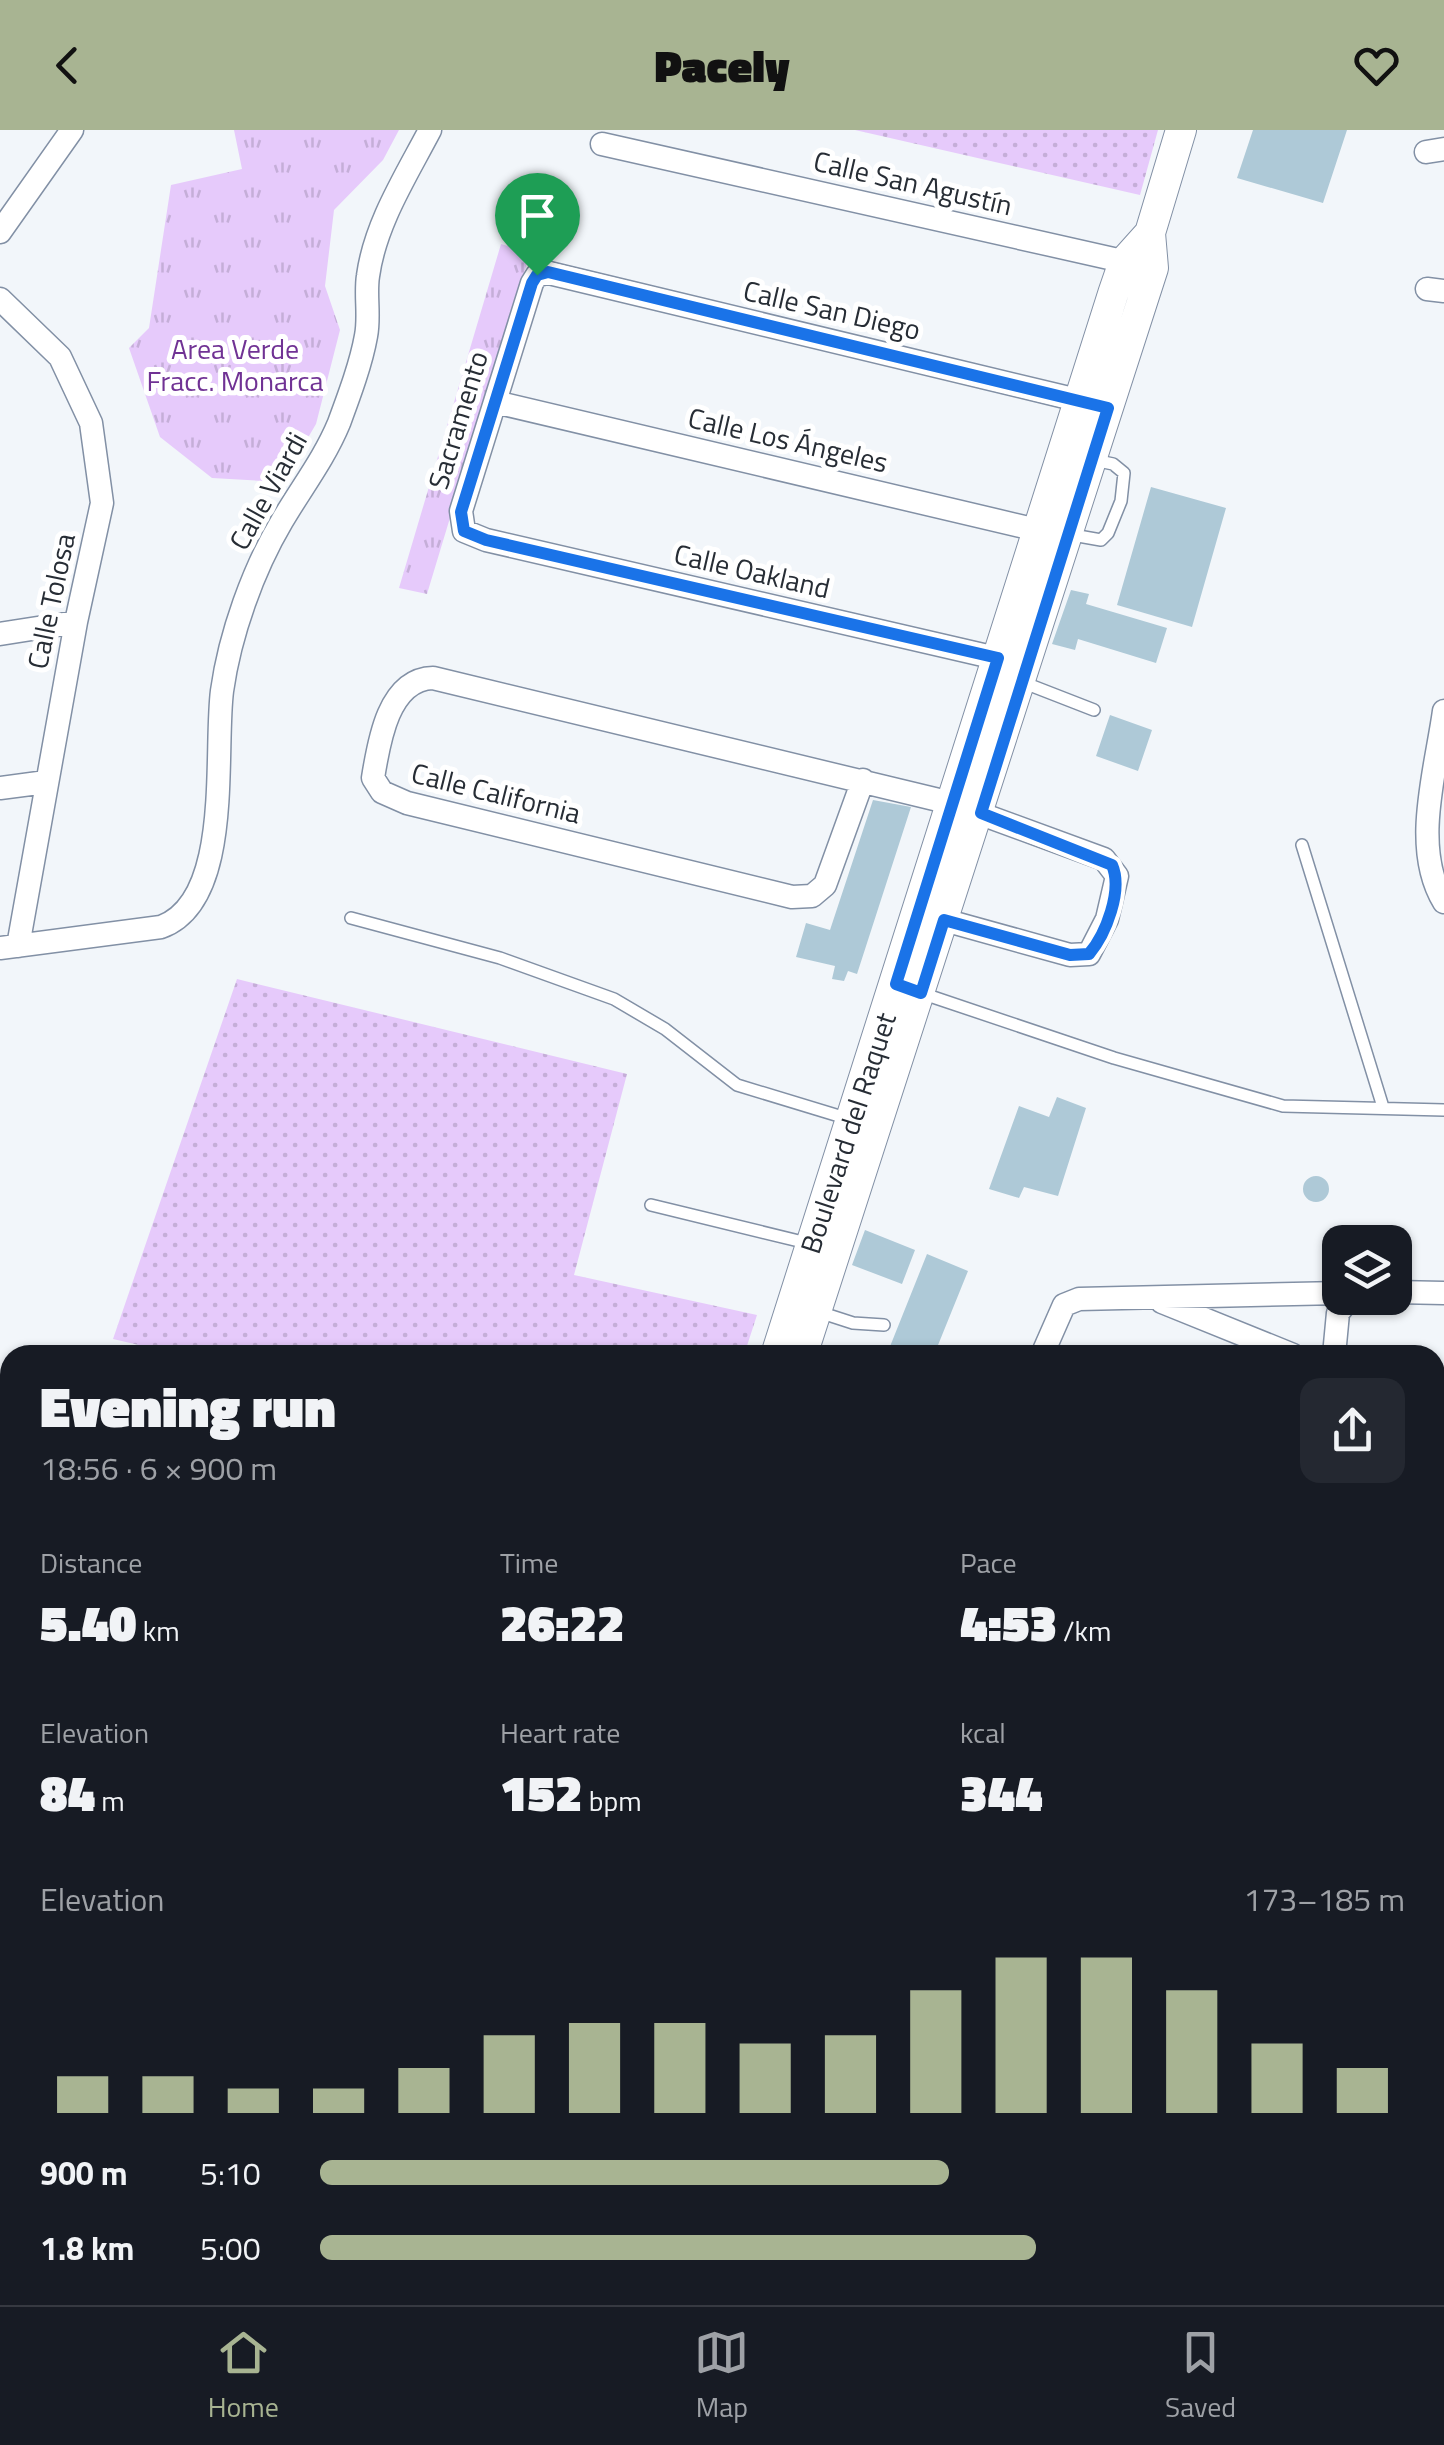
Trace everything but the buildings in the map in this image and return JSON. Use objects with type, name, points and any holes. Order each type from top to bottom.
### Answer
[{"type":"street","points":[[0,232],[72,130]]},
{"type":"street","name":"Calle Viardi","points":[[9,947],[161,927],[186,913],[213,845],[222,690],[254,578],[282,522],[316,472],[340,421],[366,335],[368,274],[385,216],[430,130]]},
{"type":"street","name":"Boulevard del Raquet","points":[[779,1345],[853,1120],[909,988],[944,920],[981,813],[1016,669],[1181,130]]},
{"type":"street","name":"Calle San Agustín","points":[[602,144],[1139,265]]},
{"type":"street","name":"Calle San Diego","points":[[542,272],[1094,404]]},
{"type":"street","name":"Sacramento","points":[[464,531],[461,512],[532,283],[542,272]]},
{"type":"street","name":"Calle Tolosa","points":[[0,299],[60,357],[91,423],[102,503],[92,566],[76,622],[9,947]]},
{"type":"street","name":"Calle Los Ángeles","points":[[496,402],[1057,534]]},
{"type":"street","name":"Boulevard del Raquet","points":[[1057,534],[1091,459],[1094,404]]},
{"type":"street","name":"Calle Oakland","points":[[464,531],[486,540],[1016,669]]},
{"type":"street","points":[[0,634],[76,622]]},
{"type":"street","name":"Boulevard del Raquet","points":[[805,1345],[909,988],[952,803],[1016,669]]},
{"type":"street","name":"Calle California","points":[[863,780],[825,884],[812,896],[792,896],[408,804],[382,792],[373,778],[397,695],[416,678],[433,678],[863,780],[952,803],[1112,865],[1117,876],[1107,919],[1089,954],[1078,956],[944,920]]},
{"type":"street","points":[[1444,711],[1428,840],[1430,867],[1444,902]]},
{"type":"street","points":[[0,788],[46,782]]},
{"type":"street","points":[[1412,1292],[1444,1292]]},
{"type":"street","points":[[1046,1345],[1064,1305],[1107,1296],[1322,1293]]},
{"type":"street","points":[[1151,1297],[1269,1345]]},
{"type":"street","points":[[1335,1345],[1338,1315]]},
{"type":"street","points":[[842,2305],[862,2305]]},
{"type":"lane","points":[[1016,669],[1094,710]]},
{"type":"lane","points":[[1302,845],[1384,1108]]},
{"type":"lane","points":[[350,918],[500,958],[614,999],[665,1030],[737,1085],[853,1120]]},
{"type":"lane","points":[[909,988],[1114,1058],[1271,1103],[1308,1109],[1444,1110]]},
{"type":"lane","points":[[651,1205],[812,1244]]},
{"type":"lane","points":[[815,1311],[853,1323],[884,1325]]},
{"type":"green space","name":"Area Verde Fracc. Monarca","points":[[234,130],[399,130],[383,160],[334,210],[325,286],[340,330],[316,424],[282,482],[212,478],[160,437],[129,348],[149,328],[171,185],[242,169]]},
{"type":"green space","points":[[855,130],[1158,130],[1140,195]]},
{"type":"green space","points":[[501,244],[530,253],[427,594],[399,588]]},
{"type":"green space","points":[[237,979],[627,1074],[574,1275],[757,1315],[747,1345],[139,1345],[113,1339]]},
{"type":"route","points":[[548,272],[1108,408],[981,813],[1112,865],[1117,876],[1115,889],[1097,944],[1089,954],[1070,955],[944,920],[921,993],[896,984],[998,658],[486,540],[464,531],[461,512],[537,275],[548,272]]}]
